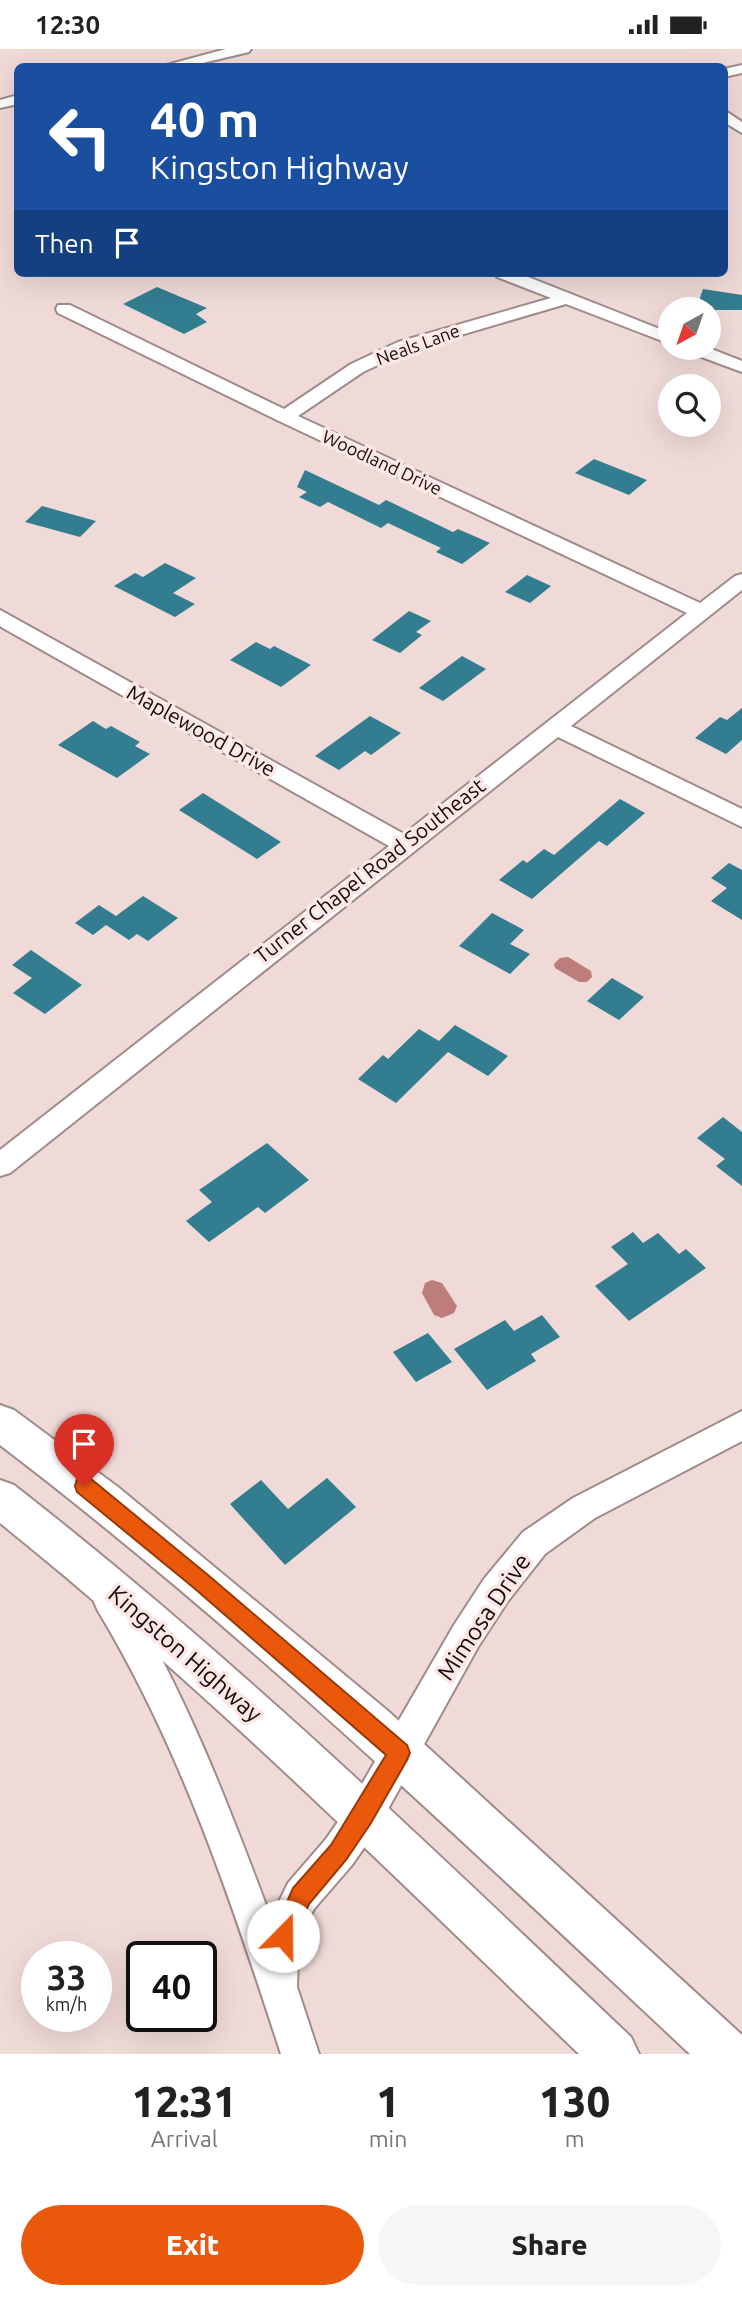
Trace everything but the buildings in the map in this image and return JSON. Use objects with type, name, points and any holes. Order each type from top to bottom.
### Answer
[{"type":"main road","points":[[0,1422],[104,1500],[400,1753],[726,2054]]},
{"type":"main road","name":"Kingston Highway","points":[[0,1498],[180,1646],[364,1816],[614,2054]]},
{"type":"street","points":[[183,63],[243,49]]},
{"type":"street","points":[[728,117],[742,129]]},
{"type":"street","points":[[513,277],[658,334]]},
{"type":"street","name":"Neals Lane","points":[[285,417],[356,368],[404,346],[565,299]]},
{"type":"street","name":"Woodland Drive","points":[[65,309],[285,417],[702,612]]},
{"type":"street","points":[[721,359],[742,367]]},
{"type":"street","name":"Turner Chapel Road Southeast","points":[[0,1165],[742,580]]},
{"type":"street","name":"Maplewood Drive","points":[[0,610],[0,616],[22,631],[404,844]]},
{"type":"street","points":[[554,726],[742,819]]},
{"type":"street","name":"Mimosa Drive","points":[[400,1753],[466,1636],[496,1590],[534,1543],[584,1508],[742,1425]]},
{"type":"street","points":[[89,1570],[136,1644],[181,1733],[278,1987],[300,2054]]},
{"type":"street","points":[[278,1987],[279,1956],[290,1916],[301,1896],[339,1852],[364,1816],[400,1753]]},
{"type":"shaded area","points":[[568,957],[591,971],[592,977],[587,982],[579,982],[555,968],[554,964],[560,958]]},
{"type":"shaded area","points":[[432,1280],[442,1283],[457,1306],[454,1313],[442,1318],[434,1315],[422,1293],[425,1283]]},
{"type":"route","points":[[84,1486],[104,1500],[400,1753],[364,1816],[339,1852],[301,1896],[283,1936]]}]
